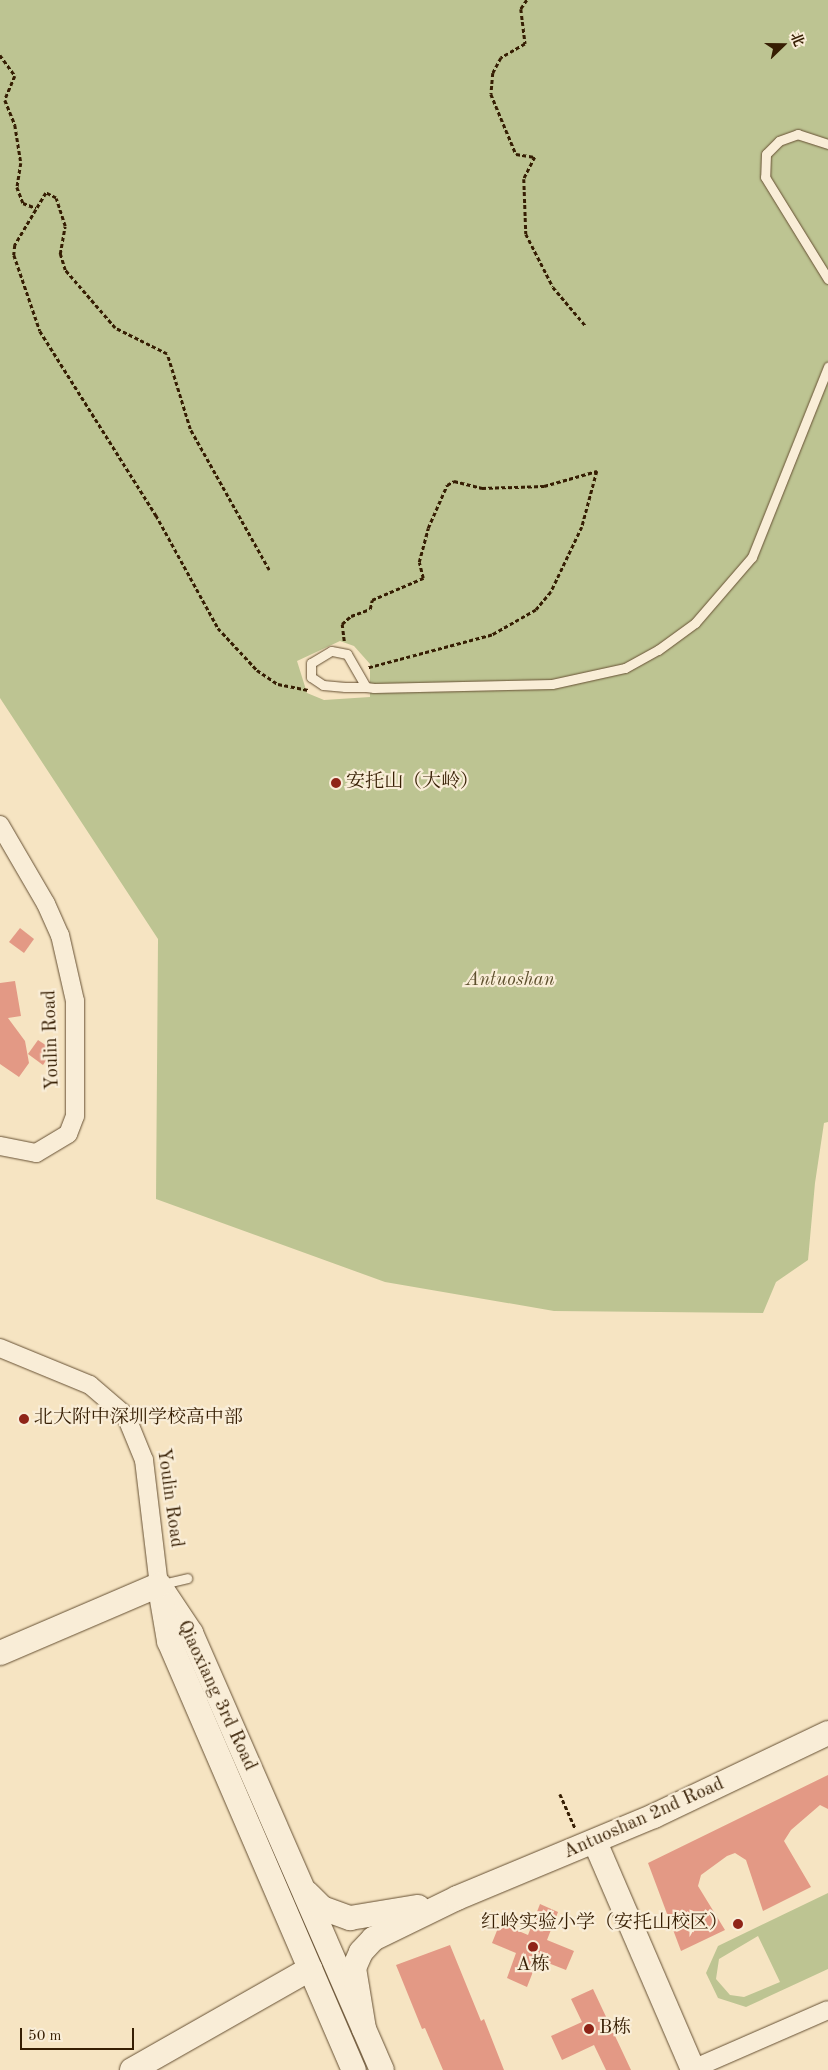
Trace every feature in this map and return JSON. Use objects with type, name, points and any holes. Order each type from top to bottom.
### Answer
[{"type":"street","name":"Youlin Road","points":[[0,826],[46,904],[60,935],[75,1000],[75,1116],[68,1134],[36,1153],[0,1146]]},
{"type":"street","name":"Youlin Road","points":[[0,1348],[90,1385],[126,1416],[144,1460],[159,1585]]},
{"type":"street","points":[[0,1653],[159,1585]]},
{"type":"street","name":"Qiaoxiang 3rd Road","points":[[159,1585],[191,1632],[382,2070]]},
{"type":"street","name":"Qiaoxiang 3rd Road","points":[[159,1585],[169,1642],[354,2070]]},
{"type":"street","name":"Antuoshan 2nd Road","points":[[456,1898],[592,1843],[828,1733]]},
{"type":"street","points":[[592,1843],[693,2070],[828,2010]]},
{"type":"street","points":[[301,1885],[322,1908],[350,1918],[456,1898]]},
{"type":"street","points":[[364,2029],[354,1977],[360,1952],[384,1933],[456,1898]]},
{"type":"street","points":[[132,2070],[310,1969]]},
{"type":"lane","points":[[828,144],[798,134],[779,141],[766,154],[766,177],[828,279]]},
{"type":"lane","points":[[366,687],[360,670],[344,653],[322,654],[311,663],[311,677],[320,684],[366,687],[588,680],[625,668],[658,650],[695,623],[752,557],[828,367]]},
{"type":"lane","points":[[159,1585],[187,1578]]},
{"type":"path","points":[[527,0],[521,9],[525,44],[501,58],[493,73],[491,94],[516,154],[535,157],[524,179],[526,234],[553,287],[585,325]]},
{"type":"path","points":[[0,54],[15,76],[5,100],[21,162],[17,187],[23,203],[36,208]]},
{"type":"path","points":[[269,570],[190,429],[168,354],[115,328],[65,270],[60,254],[65,226],[52,193],[46,193],[15,245],[16,269],[56,362],[151,507],[197,593],[236,651],[278,684],[299,691],[320,684]]},
{"type":"path","points":[[344,653],[342,624],[351,616],[370,609],[372,600],[423,578],[419,562],[428,528],[447,485],[454,481],[482,488],[544,486],[597,471],[582,527],[551,592],[536,610],[492,635],[360,670]]},
{"type":"path","points":[[560,1794],[571,1823],[592,1843]]},
{"type":"green space","name":"Antuoshan","points":[[0,0],[828,0],[828,1122],[824,1123],[815,1183],[808,1260],[776,1282],[763,1313],[554,1311],[385,1282],[156,1199],[158,939],[0,698]],"holes":[[[340,641],[354,646],[370,664],[370,697],[324,700],[307,693],[297,661]]]},
{"type":"green space","points":[[828,1893],[828,1969],[746,2007],[718,1998],[706,1973],[718,1946]],"holes":[[[758,1936],[780,1982],[744,1997],[730,1995],[716,1979],[719,1959]]]},
{"type":"building","points":[[20,928],[34,939],[24,953],[9,942]]},
{"type":"building","points":[[15,981],[21,1016],[8,1018],[25,1041],[29,1063],[19,1077],[0,1064],[0,983]]},
{"type":"building","points":[[38,1040],[53,1050],[43,1065],[28,1054]]},
{"type":"building","points":[[828,1775],[828,1809],[820,1805],[791,1830],[784,1841],[811,1887],[763,1911],[746,1860],[735,1853],[727,1856],[701,1875],[698,1886],[725,1930],[681,1951],[648,1863]]},
{"type":"building","name":"A栋","points":[[540,1904],[558,1912],[547,1940],[574,1951],[566,1970],[538,1959],[527,1987],[507,1978],[516,1953],[492,1943],[500,1923],[528,1935]]},
{"type":"building","points":[[450,1945],[481,2021],[484,2019],[504,2070],[443,2070],[425,2028],[422,2029],[396,1965]]},
{"type":"building","name":"B栋","points":[[593,1989],[631,2070],[606,2070],[594,2045],[562,2060],[551,2036],[582,2022],[571,1999]]},
{"type":"place","name":"安托山（大岭）","points":[[336,783]]},
{"type":"place","name":"北大附中深圳学校高中部","points":[[24,1419]]},
{"type":"place","name":"红岭实验小学（安托山校区）","points":[[738,1924]]},
{"type":"place","name":"A栋","points":[[533,1947]]},
{"type":"place","name":"B栋","points":[[589,2029]]}]
